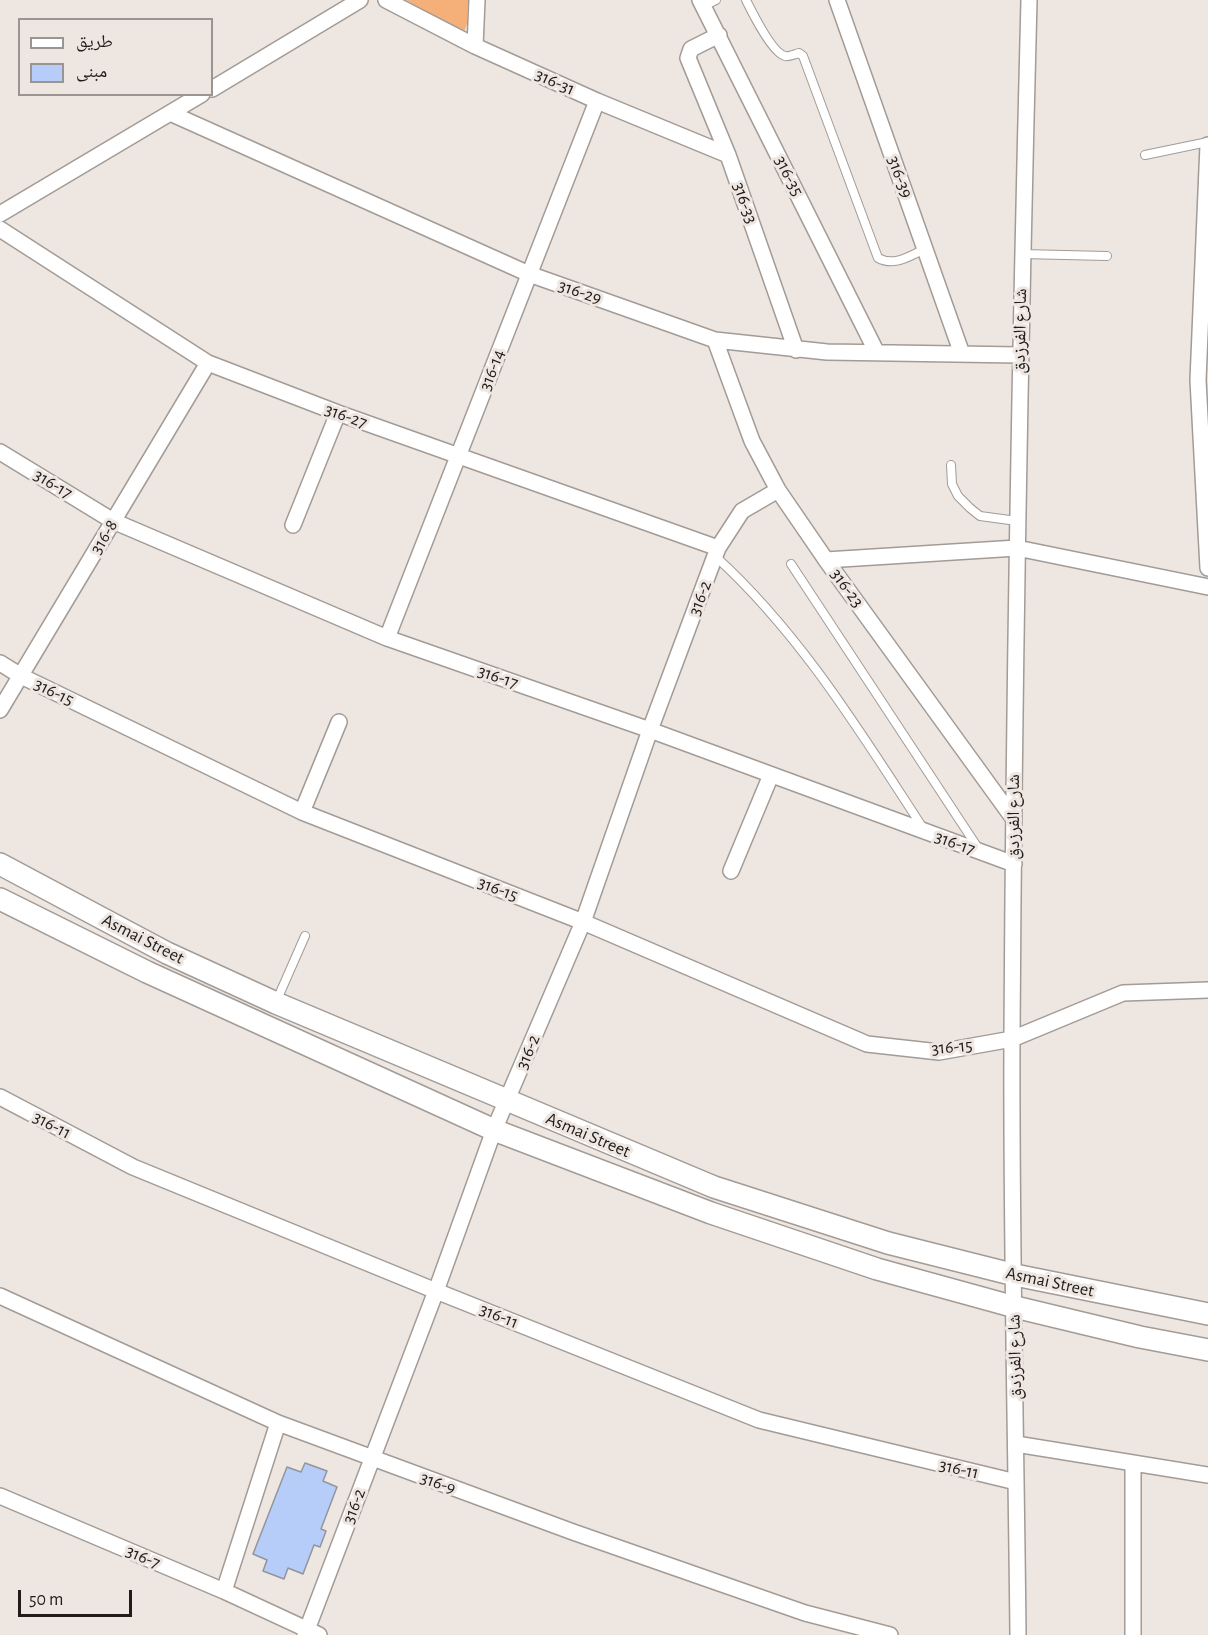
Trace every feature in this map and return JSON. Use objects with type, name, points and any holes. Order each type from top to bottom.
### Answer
[{"type":"street","points":[[213,88],[360,0]]},
{"type":"street","name":"316-31","points":[[386,0],[475,46],[597,101],[728,155]]},
{"type":"street","points":[[475,46],[477,0]]},
{"type":"street","name":"316-39","points":[[837,0],[962,354]]},
{"type":"street","name":"شارع الفرزدق","points":[[1018,1635],[1012,1039],[1013,818],[1019,355],[1029,0]]},
{"type":"street","name":"316-35","points":[[707,2],[719,35],[877,353]]},
{"type":"street","name":"316-33","points":[[719,35],[691,49],[688,58],[728,155],[796,350]]},
{"type":"street","points":[[0,214],[199,96]]},
{"type":"street","name":"316-14","points":[[387,638],[597,101]]},
{"type":"street","name":"316-29","points":[[170,113],[530,274],[715,340],[796,350],[1019,355]]},
{"type":"street","points":[[1208,144],[1198,380],[1208,568]]},
{"type":"street","name":"316-27","points":[[0,229],[208,363],[717,552]]},
{"type":"street","name":"316-23","points":[[715,340],[752,441],[778,490],[1013,818]]},
{"type":"street","name":"316-8","points":[[0,710],[208,363]]},
{"type":"street","points":[[293,525],[338,413]]},
{"type":"street","name":"316-17","points":[[0,452],[114,521],[387,638],[650,730],[1014,864]]},
{"type":"street","name":"316-2","points":[[310,1634],[372,1458],[494,1130],[583,922],[650,730],[717,552],[742,511],[778,490]]},
{"type":"street","points":[[826,560],[1017,548],[1208,587]]},
{"type":"street","name":"316-15","points":[[0,663],[21,676],[302,812],[583,922],[867,1044],[939,1052],[1012,1039],[1123,993],[1208,990]]},
{"type":"street","points":[[302,812],[339,722]]},
{"type":"street","points":[[731,871],[771,775]]},
{"type":"street","name":"Asmai Street","points":[[0,864],[167,953],[276,1003],[714,1187],[888,1243],[1014,1275],[1208,1314]]},
{"type":"street","name":"Asmai Street","points":[[0,898],[147,972],[494,1130],[711,1213],[877,1269],[1015,1307],[1140,1337],[1208,1350]]},
{"type":"street","name":"316-11","points":[[0,1097],[133,1167],[759,1420],[1016,1482]]},
{"type":"street","name":"316-9","points":[[0,1296],[278,1423],[573,1532],[805,1613],[890,1635]]},
{"type":"street","points":[[224,1592],[278,1423]]},
{"type":"street","points":[[1016,1444],[1208,1475]]},
{"type":"street","points":[[1133,1464],[1133,1635]]},
{"type":"street","name":"316-7","points":[[0,1496],[224,1592],[310,1634]]},
{"type":"lane","points":[[746,0],[764,35],[781,55],[799,53],[803,56],[878,258],[894,263],[925,249]]},
{"type":"lane","points":[[1145,155],[1208,144]]},
{"type":"lane","points":[[1022,254],[1107,256]]},
{"type":"lane","points":[[951,465],[952,484],[958,496],[980,516],[1017,521]]},
{"type":"lane","points":[[717,552],[804,653],[852,720],[925,832]]},
{"type":"lane","points":[[791,564],[981,852]]},
{"type":"lane","points":[[276,1003],[305,936]]},
{"type":"shaded area","points":[[406,0],[468,0],[467,24],[464,32]]},
{"type":"building","points":[[305,1463],[327,1471],[323,1481],[337,1487],[321,1529],[326,1531],[320,1547],[314,1545],[303,1574],[288,1568],[284,1579],[263,1571],[267,1560],[253,1554],[287,1467],[301,1472]]}]
